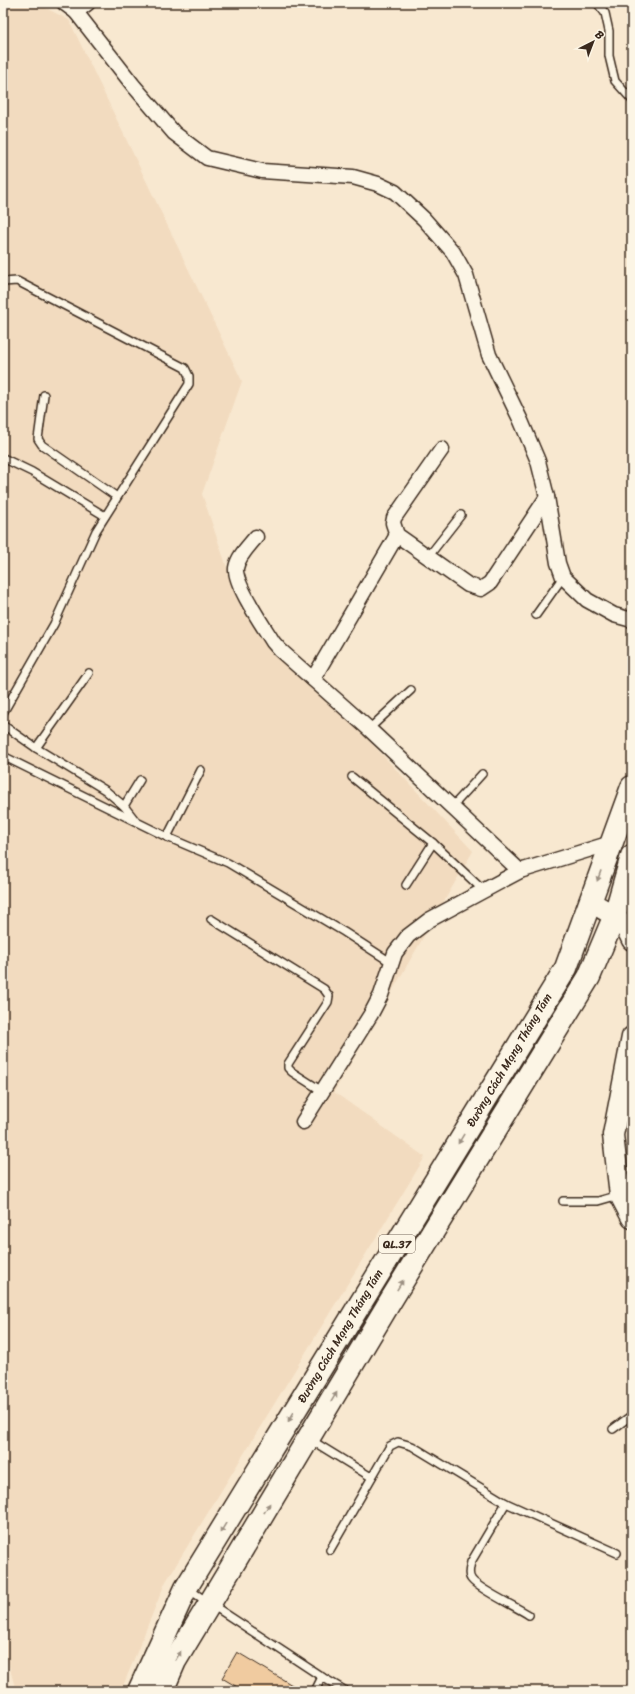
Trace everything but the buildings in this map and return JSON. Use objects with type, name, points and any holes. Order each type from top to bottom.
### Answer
[{"type":"main road","name":"Đường Cách Mạng Tháng Tám","points":[[139,1691],[186,1588],[566,968],[632,787]]},
{"type":"main road","name":"Đường Cách Mạng Tháng Tám","points":[[162,1691],[175,1661],[391,1300],[589,977],[615,915],[632,856]]},
{"type":"main road","points":[[590,902],[615,915],[628,930],[632,940]]},
{"type":"main road","points":[[632,1037],[613,1135],[620,1195],[632,1218]]},
{"type":"street","points":[[64,3],[76,12],[133,86],[174,133],[207,158],[262,171],[353,177],[378,184],[395,192],[424,219],[453,252],[466,275],[490,355],[538,461],[547,497],[558,563],[563,577],[587,600],[614,615],[632,620]]},
{"type":"street","points":[[76,12],[88,3]]},
{"type":"street","points":[[442,449],[394,518],[393,523],[397,535],[468,585],[481,589],[490,583],[547,497]]},
{"type":"street","points":[[313,678],[397,535]]},
{"type":"street","points":[[256,537],[240,557],[236,569],[239,584],[273,642],[280,650],[369,729],[520,871]]},
{"type":"street","points":[[303,1122],[381,995],[395,953],[408,936],[429,920],[520,871],[611,843]]},
{"type":"lane","points":[[597,3],[604,13],[609,31],[609,56],[615,81],[632,100]]},
{"type":"lane","points":[[3,282],[17,281],[185,368],[189,376],[189,384],[136,471],[117,497],[96,531],[54,624],[3,713]]},
{"type":"lane","points":[[44,395],[38,439],[42,445],[117,497]]},
{"type":"lane","points":[[3,458],[32,472],[105,516]]},
{"type":"lane","points":[[428,557],[461,515]]},
{"type":"lane","points":[[536,615],[563,577]]},
{"type":"lane","points":[[36,748],[89,673]]},
{"type":"lane","points":[[369,729],[411,690]]},
{"type":"lane","points":[[3,725],[36,748],[105,790],[124,806],[137,822]]},
{"type":"lane","points":[[3,756],[167,837],[228,863],[344,932],[392,964]]},
{"type":"lane","points":[[167,837],[201,770]]},
{"type":"lane","points":[[452,807],[482,774]]},
{"type":"lane","points":[[352,777],[433,843],[484,891]]},
{"type":"lane","points":[[124,806],[140,780]]},
{"type":"lane","points":[[406,884],[433,843]]},
{"type":"lane","points":[[211,919],[324,989],[329,996],[328,1002],[288,1064],[288,1068],[292,1072],[322,1091]]},
{"type":"lane","points":[[563,1201],[598,1201],[620,1195]]},
{"type":"lane","points":[[613,1429],[632,1415]]},
{"type":"lane","points":[[309,1439],[371,1477]]},
{"type":"lane","points":[[330,1550],[390,1446],[398,1442],[412,1446],[506,1503],[617,1553]]},
{"type":"lane","points":[[506,1503],[471,1562],[469,1572],[471,1580],[480,1587],[529,1614]]},
{"type":"lane","points":[[186,1588],[322,1678],[346,1691]]},
{"type":"lane","points":[[315,1691],[322,1678]]},
{"type":"shaded area","points":[[3,3],[36,3],[69,20],[242,381],[202,494],[239,603],[473,851],[334,1092],[425,1157],[165,1583],[121,1691],[16,1691],[7,1658],[3,1656]]}]
